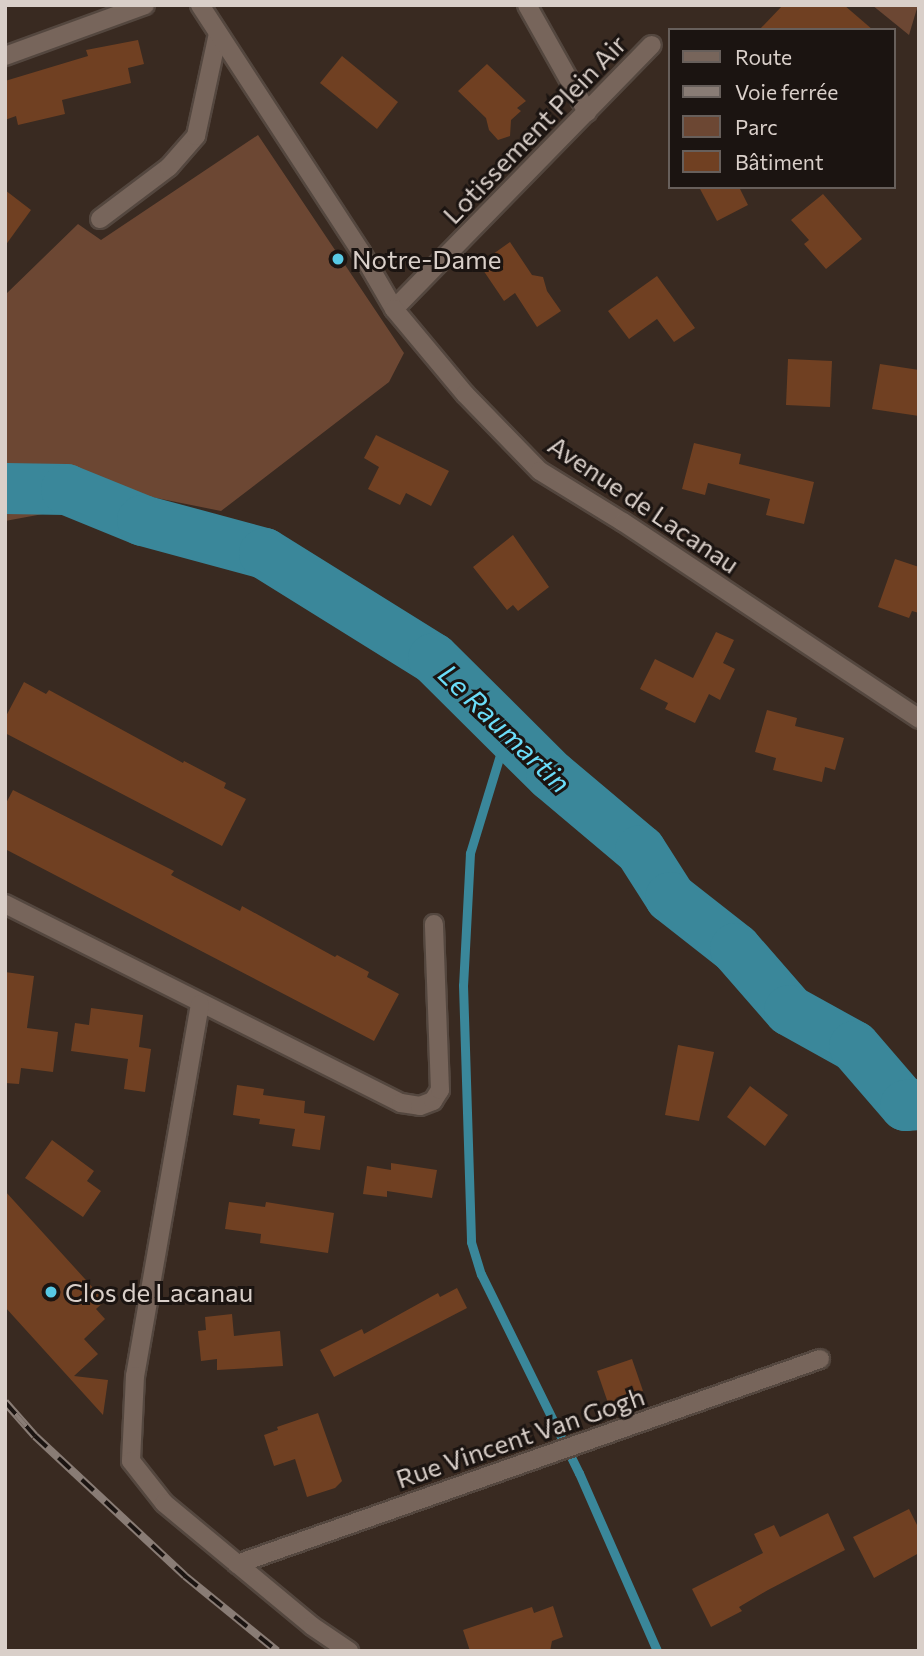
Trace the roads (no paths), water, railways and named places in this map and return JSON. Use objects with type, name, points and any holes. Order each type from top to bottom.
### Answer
[{"type":"street","points":[[5,56],[145,5]]},
{"type":"street","name":"Avenue de Lacanau","points":[[200,5],[394,309],[465,394],[540,471],[623,522],[919,719]]},
{"type":"street","points":[[527,5],[587,112]]},
{"type":"street","points":[[100,219],[169,166],[196,136],[218,33]]},
{"type":"street","name":"Lotissement Plein Air","points":[[394,309],[652,46]]},
{"type":"street","points":[[5,904],[401,1103],[420,1106],[433,1101],[440,1090],[434,925]]},
{"type":"street","points":[[200,1004],[135,1376],[131,1461],[164,1503],[312,1626],[349,1651]]},
{"type":"street","name":"Rue Vincent Van Gogh","points":[[237,1564],[820,1359]]},
{"type":"waterway","name":"Le Raumartin","points":[[5,488],[66,489],[142,520],[264,553],[433,658],[551,775],[640,850],[670,897],[735,948],[789,1010],[854,1046],[905,1105],[919,1104]]},
{"type":"waterway","points":[[507,732],[470,853],[463,985],[471,1242],[481,1274],[579,1473],[657,1651]]},
{"type":"railway","points":[[5,1402],[35,1436],[185,1576],[277,1651]]},
{"type":"place","name":"Notre-Dame","points":[[338,259]]},
{"type":"place","name":"Clos de Lacanau","points":[[51,1292]]}]
